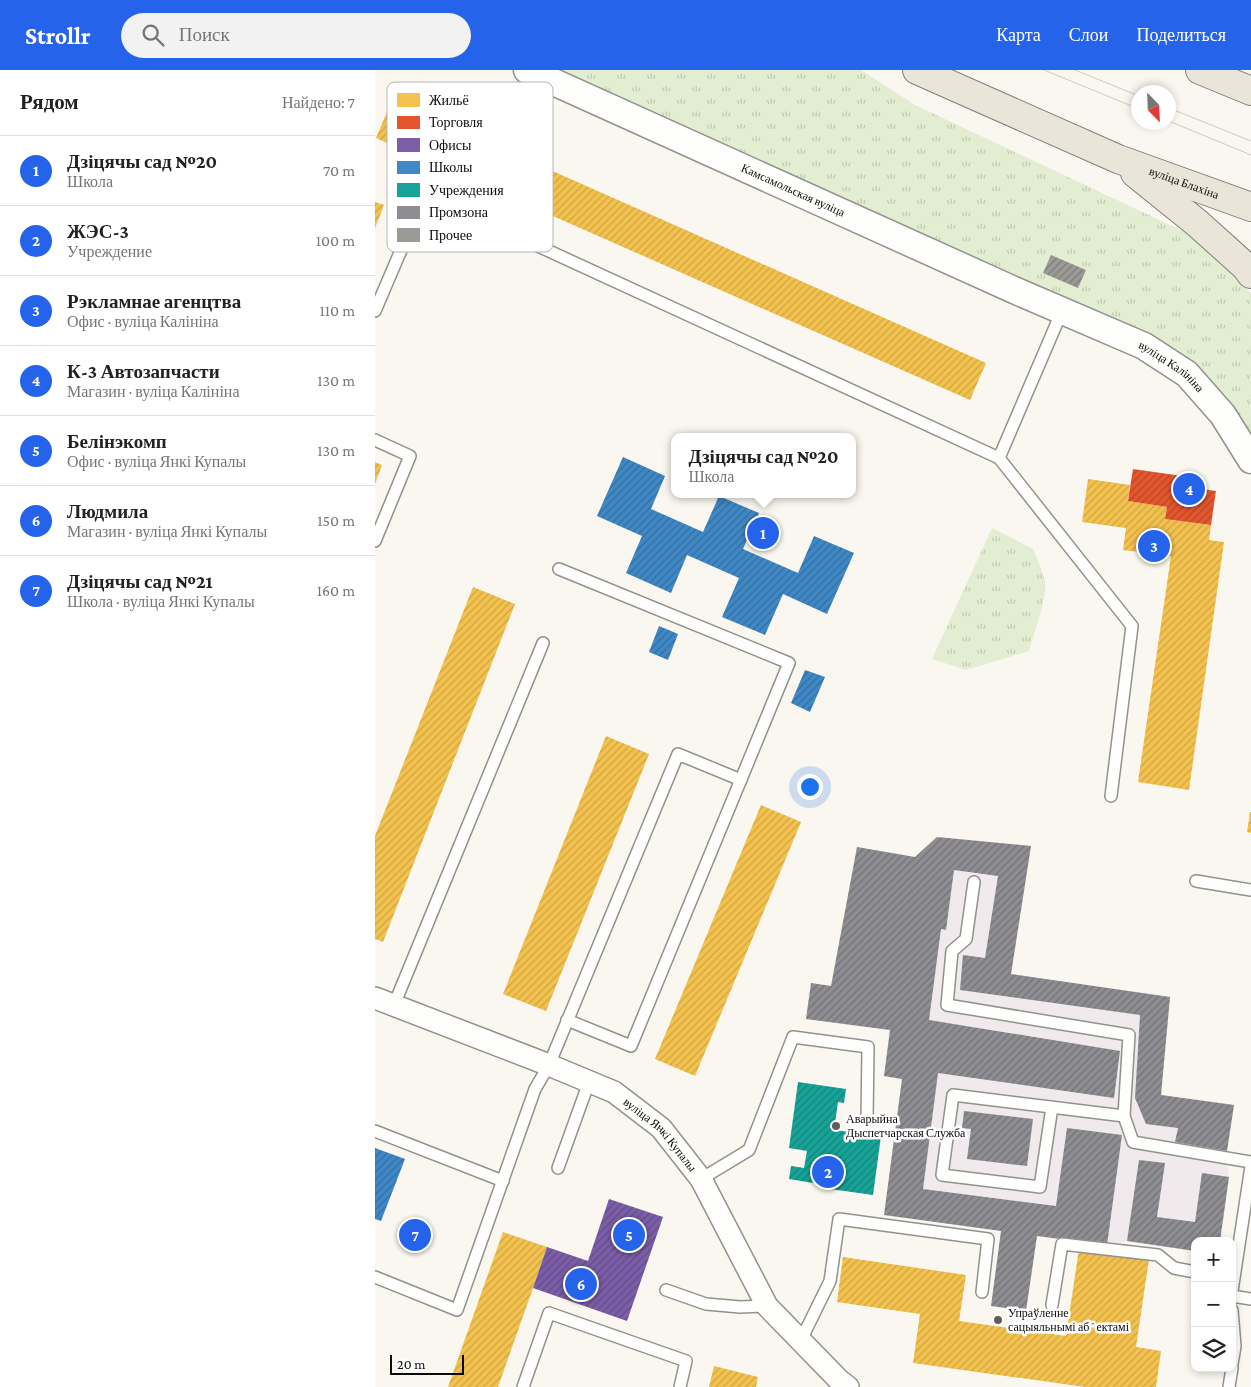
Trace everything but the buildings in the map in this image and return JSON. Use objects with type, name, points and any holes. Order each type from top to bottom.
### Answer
[{"type":"main road","points":[[917,70],[1118,159],[1197,224],[1246,267],[1251,274]]},
{"type":"main road","points":[[1205,72],[1251,76]]},
{"type":"main road","points":[[1205,72],[1251,92]]},
{"type":"main road","name":"вуліца Блахіна","points":[[1118,159],[1251,207]]},
{"type":"street","name":"Камсамольская вуліца","points":[[527,70],[1062,311]]},
{"type":"street","name":"вуліца Калініна","points":[[1062,311],[1144,346],[1187,374],[1223,415],[1251,460]]},
{"type":"street","name":"вуліца Янкі Купалы","points":[[384,1001],[614,1092],[661,1128],[701,1179],[767,1306],[840,1382],[848,1387]]},
{"type":"lane","points":[[375,311],[400,252]]},
{"type":"lane","points":[[551,252],[999,458],[1132,626],[1111,796]]},
{"type":"lane","points":[[999,458],[1062,311]]},
{"type":"lane","points":[[375,440],[410,456],[375,540]]},
{"type":"lane","points":[[559,569],[789,663],[631,1046],[567,1020]]},
{"type":"lane","points":[[384,1001],[543,643]]},
{"type":"lane","points":[[375,1277],[457,1310],[535,1089],[549,1065],[678,754],[741,780]]},
{"type":"lane","points":[[1196,881],[1251,890]]},
{"type":"lane","points":[[974,882],[966,939],[952,951],[947,1005],[1129,1035],[1124,1116],[1133,1142],[1251,1162]]},
{"type":"lane","points":[[701,1179],[749,1150],[793,1037],[868,1047],[867,1120]]},
{"type":"lane","points":[[558,1168],[589,1082]]},
{"type":"lane","points":[[1052,1107],[1040,1187],[942,1175],[953,1095],[1052,1107],[1124,1116]]},
{"type":"lane","points":[[375,1131],[503,1181]]},
{"type":"lane","points":[[1236,1259],[1251,1166]]},
{"type":"lane","points":[[801,1340],[830,1281],[839,1219],[988,1239],[982,1292]]},
{"type":"lane","points":[[1052,1305],[1062,1244],[1158,1255],[1174,1268],[1191,1271]]},
{"type":"lane","points":[[666,1290],[707,1304],[739,1307],[767,1306]]},
{"type":"lane","points":[[1236,1297],[1251,1299]]},
{"type":"lane","points":[[523,1387],[549,1313],[686,1361],[680,1387]]},
{"type":"lane","points":[[1229,1387],[1231,1372]]},
{"type":"shaded area","points":[[937,837],[1031,846],[1011,974],[1170,997],[1161,1095],[1234,1105],[1227,1151],[1229,1177],[1221,1237],[1191,1237],[1191,1250],[1127,1241],[1107,1245],[884,1215],[902,1080],[884,1076],[890,1030],[806,1019],[811,983],[831,986],[894,974],[915,857]]},
{"type":"green space","points":[[556,70],[861,70],[915,105],[1187,233],[1237,274],[1251,294],[1251,438],[1150,335]]},
{"type":"green space","points":[[992,528],[1033,549],[1045,582],[1044,597],[1029,651],[966,670],[932,659]]},
{"type":"tram line","points":[[1044,70],[1131,106]]},
{"type":"tram line","points":[[1075,70],[1131,93]]},
{"type":"tram line","points":[[1176,111],[1251,141]]},
{"type":"tram line","points":[[1176,124],[1251,155]]},
{"type":"place","name":"К-3 Автозапчасти","points":[[1189,489]]},
{"type":"place","name":"Дзіцячы сад №20","points":[[763,533]]},
{"type":"place","name":"Рэкламнае агенцтва","points":[[1154,546]]},
{"type":"place","name":"Аварыйна Дыспетчарская Служба","points":[[836,1126]]},
{"type":"place","name":"ЖЭС-3","points":[[828,1172]]},
{"type":"place","name":"Дзіцячы сад №21","points":[[415,1235]]},
{"type":"place","name":"Белінэкомп","points":[[629,1235]]},
{"type":"place","name":"Людмила","points":[[581,1284]]},
{"type":"place","name":"Упраўленне сацыяльнымі абʼектамі","points":[[998,1320]]}]
